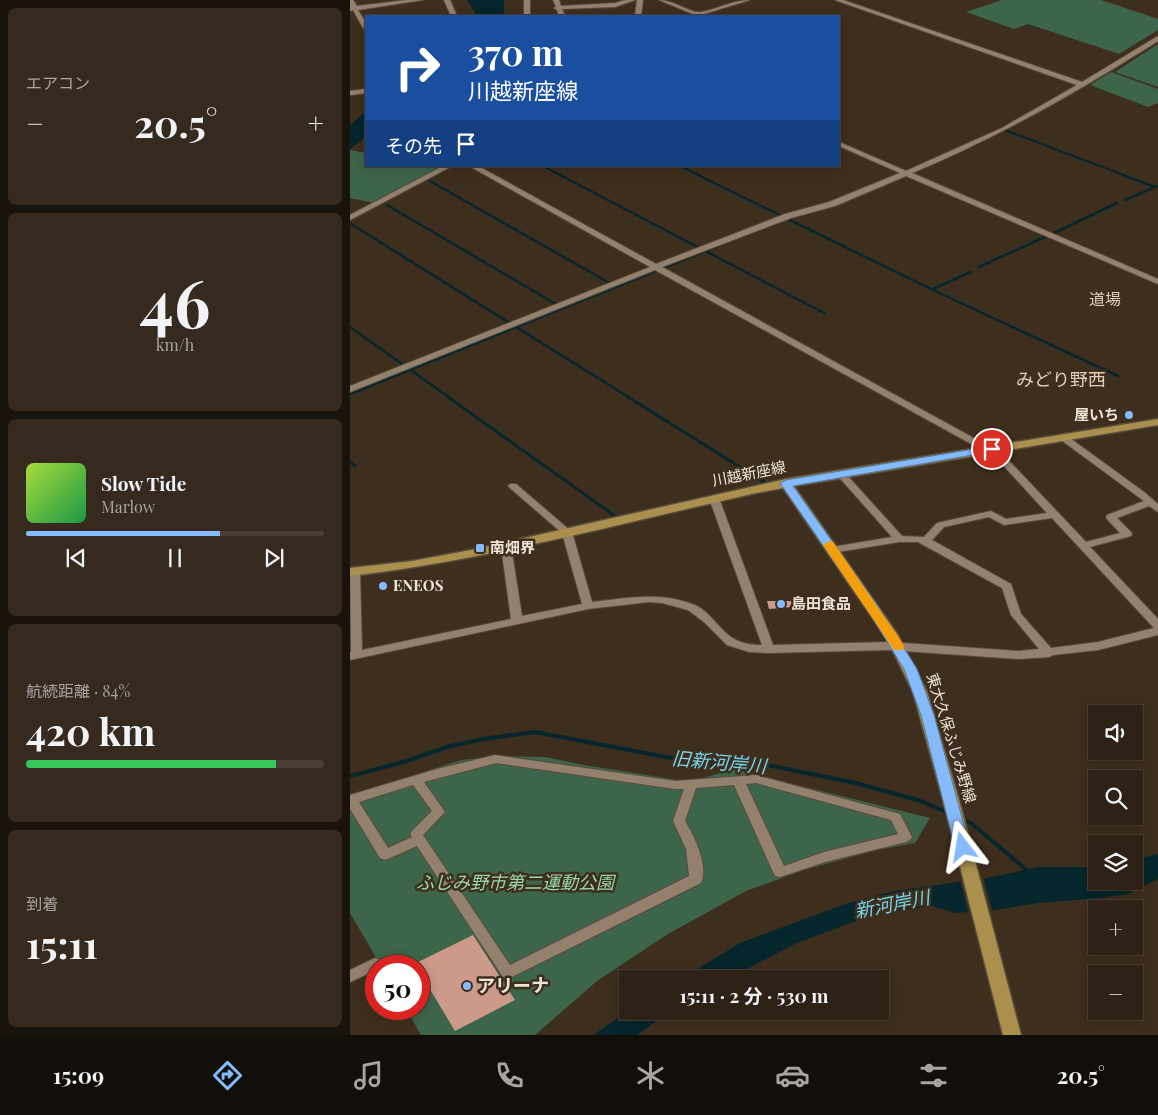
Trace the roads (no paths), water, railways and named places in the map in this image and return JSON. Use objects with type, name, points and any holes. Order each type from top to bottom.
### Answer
[{"type":"main road","name":"川越新座線","points":[[352,572],[422,563],[506,546],[786,483],[1158,422]]},
{"type":"main road","name":"東大久保ふじみ野線","points":[[786,483],[898,646],[920,692],[951,800],[1012,1035]]},
{"type":"street","points":[[350,0],[352,8],[365,27]]},
{"type":"street","points":[[352,8],[420,0]]},
{"type":"street","points":[[447,0],[454,15]]},
{"type":"street","points":[[521,0],[521,15]]},
{"type":"street","points":[[527,0],[527,15]]},
{"type":"street","points":[[556,0],[557,8],[561,15]]},
{"type":"street","points":[[557,8],[615,5],[632,0]]},
{"type":"street","points":[[638,15],[640,0]]},
{"type":"street","points":[[662,0],[695,15],[734,2],[747,0]]},
{"type":"street","points":[[838,0],[1082,85]]},
{"type":"street","points":[[350,389],[656,267],[788,216],[832,204],[906,173],[1004,129],[1082,85],[1158,38]]},
{"type":"street","points":[[350,93],[365,91]]},
{"type":"street","points":[[840,144],[1158,282]]},
{"type":"street","points":[[350,218],[447,167]]},
{"type":"street","points":[[474,167],[991,449],[1158,626]]},
{"type":"street","points":[[1064,438],[1155,505]]},
{"type":"street","points":[[841,474],[899,538]]},
{"type":"street","points":[[513,486],[567,532],[588,606]]},
{"type":"street","points":[[714,498],[769,649]]},
{"type":"street","points":[[1083,546],[1127,534],[1110,517],[1155,505]]},
{"type":"street","points":[[926,541],[941,525],[991,514],[1004,522],[1054,515]]},
{"type":"street","points":[[832,550],[899,538],[926,541],[1007,586],[1016,615],[1049,653]]},
{"type":"street","points":[[506,546],[517,620]]},
{"type":"street","points":[[352,572],[353,655],[588,606],[649,599],[692,608],[731,642],[749,648],[898,646],[1019,654],[1049,653],[1098,646],[1158,631]]},
{"type":"street","points":[[420,839],[385,855],[350,800],[495,759],[675,785],[756,779],[896,817],[906,837],[824,857],[780,872],[738,781]]},
{"type":"street","points":[[416,780],[438,812],[416,834],[508,973],[696,879],[697,865],[691,845],[679,821],[691,785]]},
{"type":"street","points":[[350,976],[365,969]]},
{"type":"water","points":[[467,0],[504,0],[504,15],[476,15]]},
{"type":"water","points":[[365,112],[365,138],[350,149],[350,125]]},
{"type":"water","points":[[1158,854],[1158,879],[1143,886],[1143,858]]},
{"type":"water","name":"新河岸川","points":[[1039,867],[1088,867],[1088,890],[1136,890],[1128,894],[1100,898],[1038,903],[995,910],[954,913],[933,906],[872,915],[797,943],[744,970],[696,970],[740,943],[848,903],[894,891],[987,878]]},
{"type":"water","points":[[619,1017],[619,1020],[658,1020],[637,1035],[593,1035]]},
{"type":"waterway","points":[[1065,97],[1096,79]]},
{"type":"waterway","points":[[1017,123],[1033,115]]},
{"type":"waterway","points":[[973,146],[1007,128]]},
{"type":"waterway","points":[[1005,130],[1126,176]]},
{"type":"waterway","points":[[545,167],[562,176]]},
{"type":"waterway","points":[[682,167],[701,176]]},
{"type":"waterway","points":[[560,175],[705,251]]},
{"type":"waterway","points":[[698,175],[933,290],[1118,376]]},
{"type":"waterway","points":[[1123,175],[1155,187]]},
{"type":"waterway","points":[[430,181],[613,285]]},
{"type":"waterway","points":[[1125,200],[1158,186]]},
{"type":"waterway","points":[[1054,233],[1117,203]]},
{"type":"waterway","points":[[387,205],[559,306]]},
{"type":"waterway","points":[[351,224],[516,327]]},
{"type":"waterway","points":[[979,267],[1047,236]]},
{"type":"waterway","points":[[705,251],[723,244]]},
{"type":"waterway","points":[[516,327],[705,251]]},
{"type":"waterway","points":[[705,251],[824,313]]},
{"type":"waterway","points":[[933,289],[971,272]]},
{"type":"waterway","points":[[350,327],[410,370]]},
{"type":"waterway","points":[[410,370],[516,327]]},
{"type":"waterway","points":[[516,327],[630,398]]},
{"type":"waterway","points":[[350,394],[410,370]]},
{"type":"waterway","points":[[410,370],[450,398]]},
{"type":"waterway","points":[[448,397],[615,516]]},
{"type":"waterway","points":[[628,397],[764,482]]},
{"type":"waterway","points":[[350,462],[355,466]]},
{"type":"waterway","name":"旧新河岸川","points":[[350,776],[407,761],[447,747],[483,739],[535,732],[702,764],[767,765],[856,783],[921,801],[949,813]]},
{"type":"waterway","name":"旧新河岸川","points":[[961,819],[971,823],[1029,872]]},
{"type":"place","name":"屋いち","points":[[1129,415]]},
{"type":"place","name":"南畑界","points":[[480,548]]},
{"type":"place","name":"ENEOS","points":[[383,586]]},
{"type":"place","name":"島田食品","points":[[781,604]]},
{"type":"place","name":"アリーナ","points":[[467,986]]},
{"type":"district","name":"道場","points":[[1105,299]]},
{"type":"district","name":"みどり野西","points":[[1061,380]]},
{"type":"park label","name":"ふじみ野市第二運動公園","points":[[515,883]]}]
